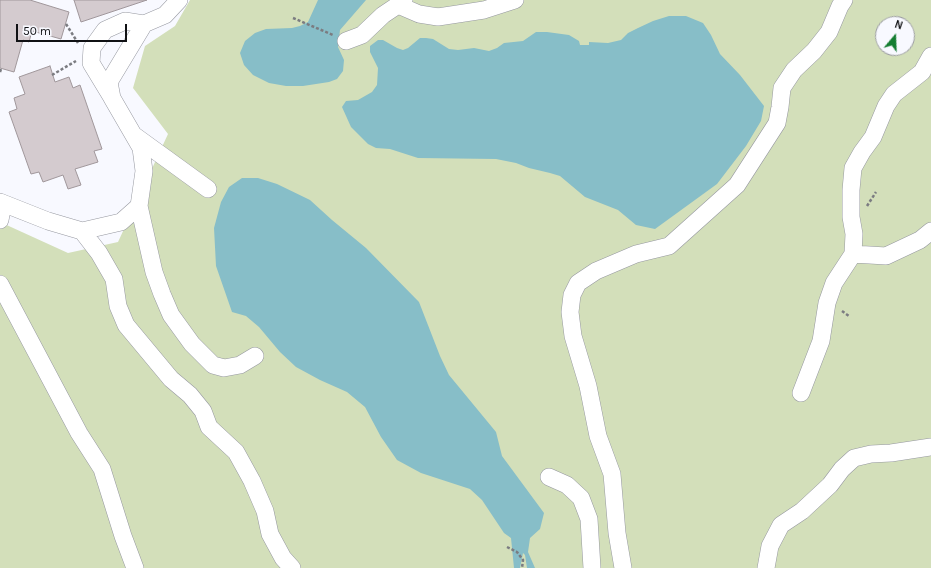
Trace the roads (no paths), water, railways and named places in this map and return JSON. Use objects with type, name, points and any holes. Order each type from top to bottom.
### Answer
[{"type":"lane","points":[[112,98],[109,82],[144,24],[164,14],[179,0]]},
{"type":"lane","points":[[346,41],[362,35],[383,15],[401,2],[420,14],[438,17],[484,10],[515,0]]},
{"type":"lane","points":[[623,568],[617,533],[612,474],[598,436],[588,386],[573,336],[570,312],[572,295],[578,283],[596,271],[636,254],[669,246],[737,185],[777,123],[782,88],[794,70],[814,51],[829,32],[844,0]]},
{"type":"lane","points":[[144,24],[125,21],[105,30],[92,48],[91,63],[141,148],[144,171],[139,206],[154,272],[171,315],[192,344],[213,365],[224,368],[240,365],[255,356]]},
{"type":"lane","points":[[801,393],[821,341],[827,303],[834,283],[853,254],[854,234],[850,217],[853,168],[873,137],[886,106],[894,94],[922,72],[931,56]]},
{"type":"lane","points":[[133,134],[208,189]]},
{"type":"lane","points":[[0,220],[2,203],[48,222],[82,231],[122,222],[139,206]]},
{"type":"lane","points":[[82,231],[99,253],[114,279],[118,306],[126,325],[171,379],[190,395],[204,411],[209,427],[236,452],[252,481],[265,511],[270,534],[283,558],[292,568]]},
{"type":"lane","points":[[853,254],[886,256],[920,240],[931,231]]},
{"type":"lane","points":[[0,284],[79,433],[102,469],[123,536],[135,568]]},
{"type":"lane","points":[[766,568],[770,546],[781,525],[802,511],[830,485],[842,469],[854,458],[871,454],[891,453],[931,447]]},
{"type":"lane","points":[[549,477],[567,485],[581,498],[589,519],[592,568]]},
{"type":"water","points":[[318,0],[366,0],[340,30],[338,47],[344,60],[343,71],[337,79],[329,82],[303,86],[286,86],[269,83],[253,75],[244,65],[240,53],[245,41],[255,33],[266,29],[292,28],[308,22]]},
{"type":"water","points":[[669,16],[686,16],[703,23],[711,35],[720,54],[740,75],[764,106],[761,121],[746,146],[717,184],[655,229],[636,225],[618,210],[585,197],[560,176],[516,163],[496,159],[418,158],[390,149],[376,148],[368,144],[351,127],[342,107],[346,101],[358,100],[372,92],[377,85],[378,68],[370,52],[370,46],[378,40],[383,40],[403,50],[408,48],[420,38],[426,38],[433,39],[449,49],[458,50],[474,48],[489,51],[504,43],[523,41],[536,32],[547,32],[569,35],[579,41],[580,45],[589,45],[589,42],[608,43],[621,40],[628,33],[638,28]]},
{"type":"water","points":[[242,178],[258,178],[277,184],[310,200],[366,248],[419,302],[449,375],[496,432],[502,456],[544,513],[540,529],[530,538],[528,552],[535,568],[527,568],[525,555],[523,553],[520,568],[514,568],[511,538],[504,533],[482,500],[470,489],[421,473],[397,460],[381,437],[365,407],[347,392],[296,367],[280,352],[259,327],[246,316],[232,312],[216,266],[214,228],[221,202],[229,187]]}]
